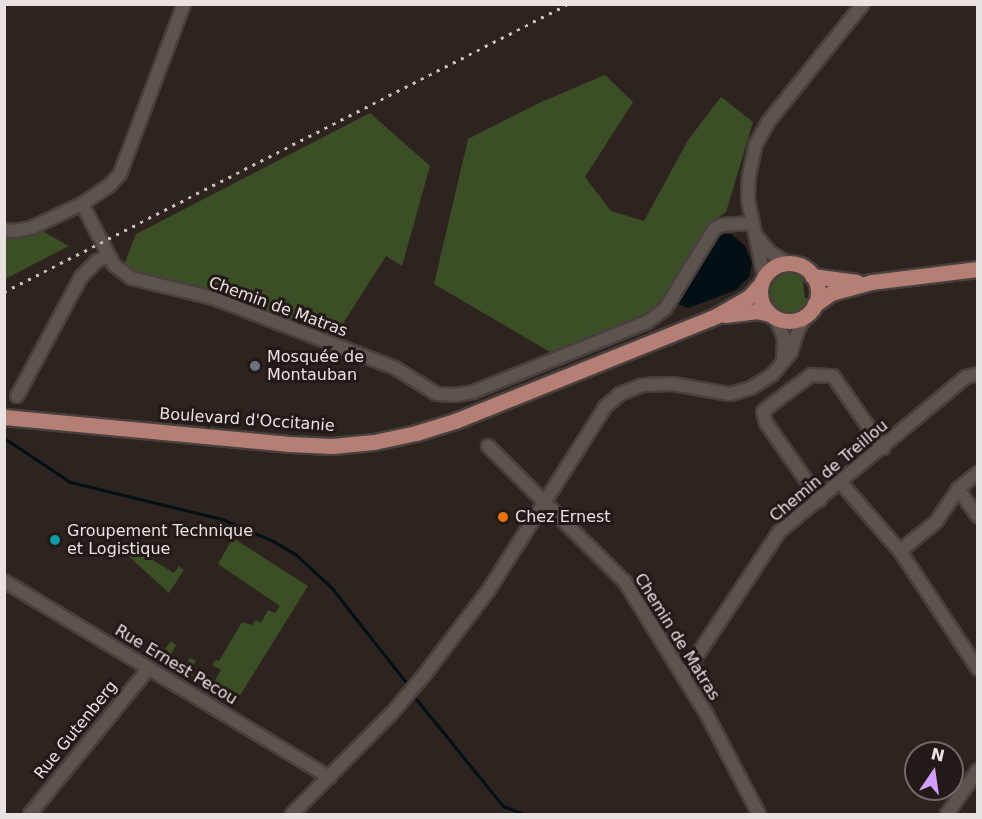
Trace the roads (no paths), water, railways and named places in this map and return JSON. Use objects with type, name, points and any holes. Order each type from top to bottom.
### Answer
[{"type":"main road","points":[[872,282],[830,280],[813,276],[801,266],[787,263],[774,267],[762,280],[760,298],[773,316],[792,321],[831,293],[872,282],[978,269]]},
{"type":"main road","points":[[811,309],[818,293],[813,276]]},
{"type":"main road","name":"Boulevard d'Occitanie","points":[[4,417],[290,444],[332,446],[374,442],[416,434],[455,421],[716,316],[750,296],[762,280]]},
{"type":"main road","name":"Boulevard d'Occitanie","points":[[716,316],[756,311],[773,316]]},
{"type":"street","points":[[4,230],[15,231],[31,228],[82,204],[110,185],[127,161],[184,4]]},
{"type":"street","points":[[762,280],[748,200],[749,176],[761,133],[812,65],[863,4]]},
{"type":"street","name":"Chemin de Matras","points":[[82,204],[108,256],[114,265],[131,278],[213,298],[395,368],[437,394],[455,395],[473,392],[647,322],[665,309],[714,229],[722,225],[752,226]]},
{"type":"street","points":[[752,226],[765,248],[787,263]]},
{"type":"street","points":[[17,396],[81,278],[97,261],[108,256]]},
{"type":"street","points":[[292,814],[392,713],[425,674],[488,591],[605,407],[620,394],[642,386],[673,384],[710,393],[741,392],[762,382],[791,351],[799,327],[811,309]]},
{"type":"street","points":[[773,316],[784,338],[783,359]]},
{"type":"street","name":"Chemin de Treillou","points":[[682,674],[690,666],[779,532],[841,483],[966,377],[978,374]]},
{"type":"street","points":[[820,500],[766,423],[763,412],[772,404],[811,375],[833,376],[883,448]]},
{"type":"street","name":"Chemin de Matras","points":[[488,446],[625,582],[682,674],[759,814]]},
{"type":"street","points":[[900,551],[936,522],[958,489],[978,473]]},
{"type":"street","points":[[841,483],[900,551],[978,669]]},
{"type":"street","points":[[958,489],[978,518]]},
{"type":"street","name":"Rue Ernest Pecou","points":[[4,581],[329,777]]},
{"type":"street","name":"Rue Gutenberg","points":[[30,814],[149,668]]},
{"type":"street","points":[[947,814],[978,770]]},
{"type":"waterway","points":[[4,438],[70,482],[222,519],[273,541],[295,554],[331,587],[405,681]]},
{"type":"waterway","points":[[416,699],[503,806],[524,814]]},
{"type":"railway","points":[[4,292],[568,4]]},
{"type":"place","name":"Mosquée de Montauban","points":[[255,366]]},
{"type":"place","name":"Chez Ernest","points":[[503,517]]},
{"type":"place","name":"Groupement Technique et Logistique","points":[[55,540]]}]
